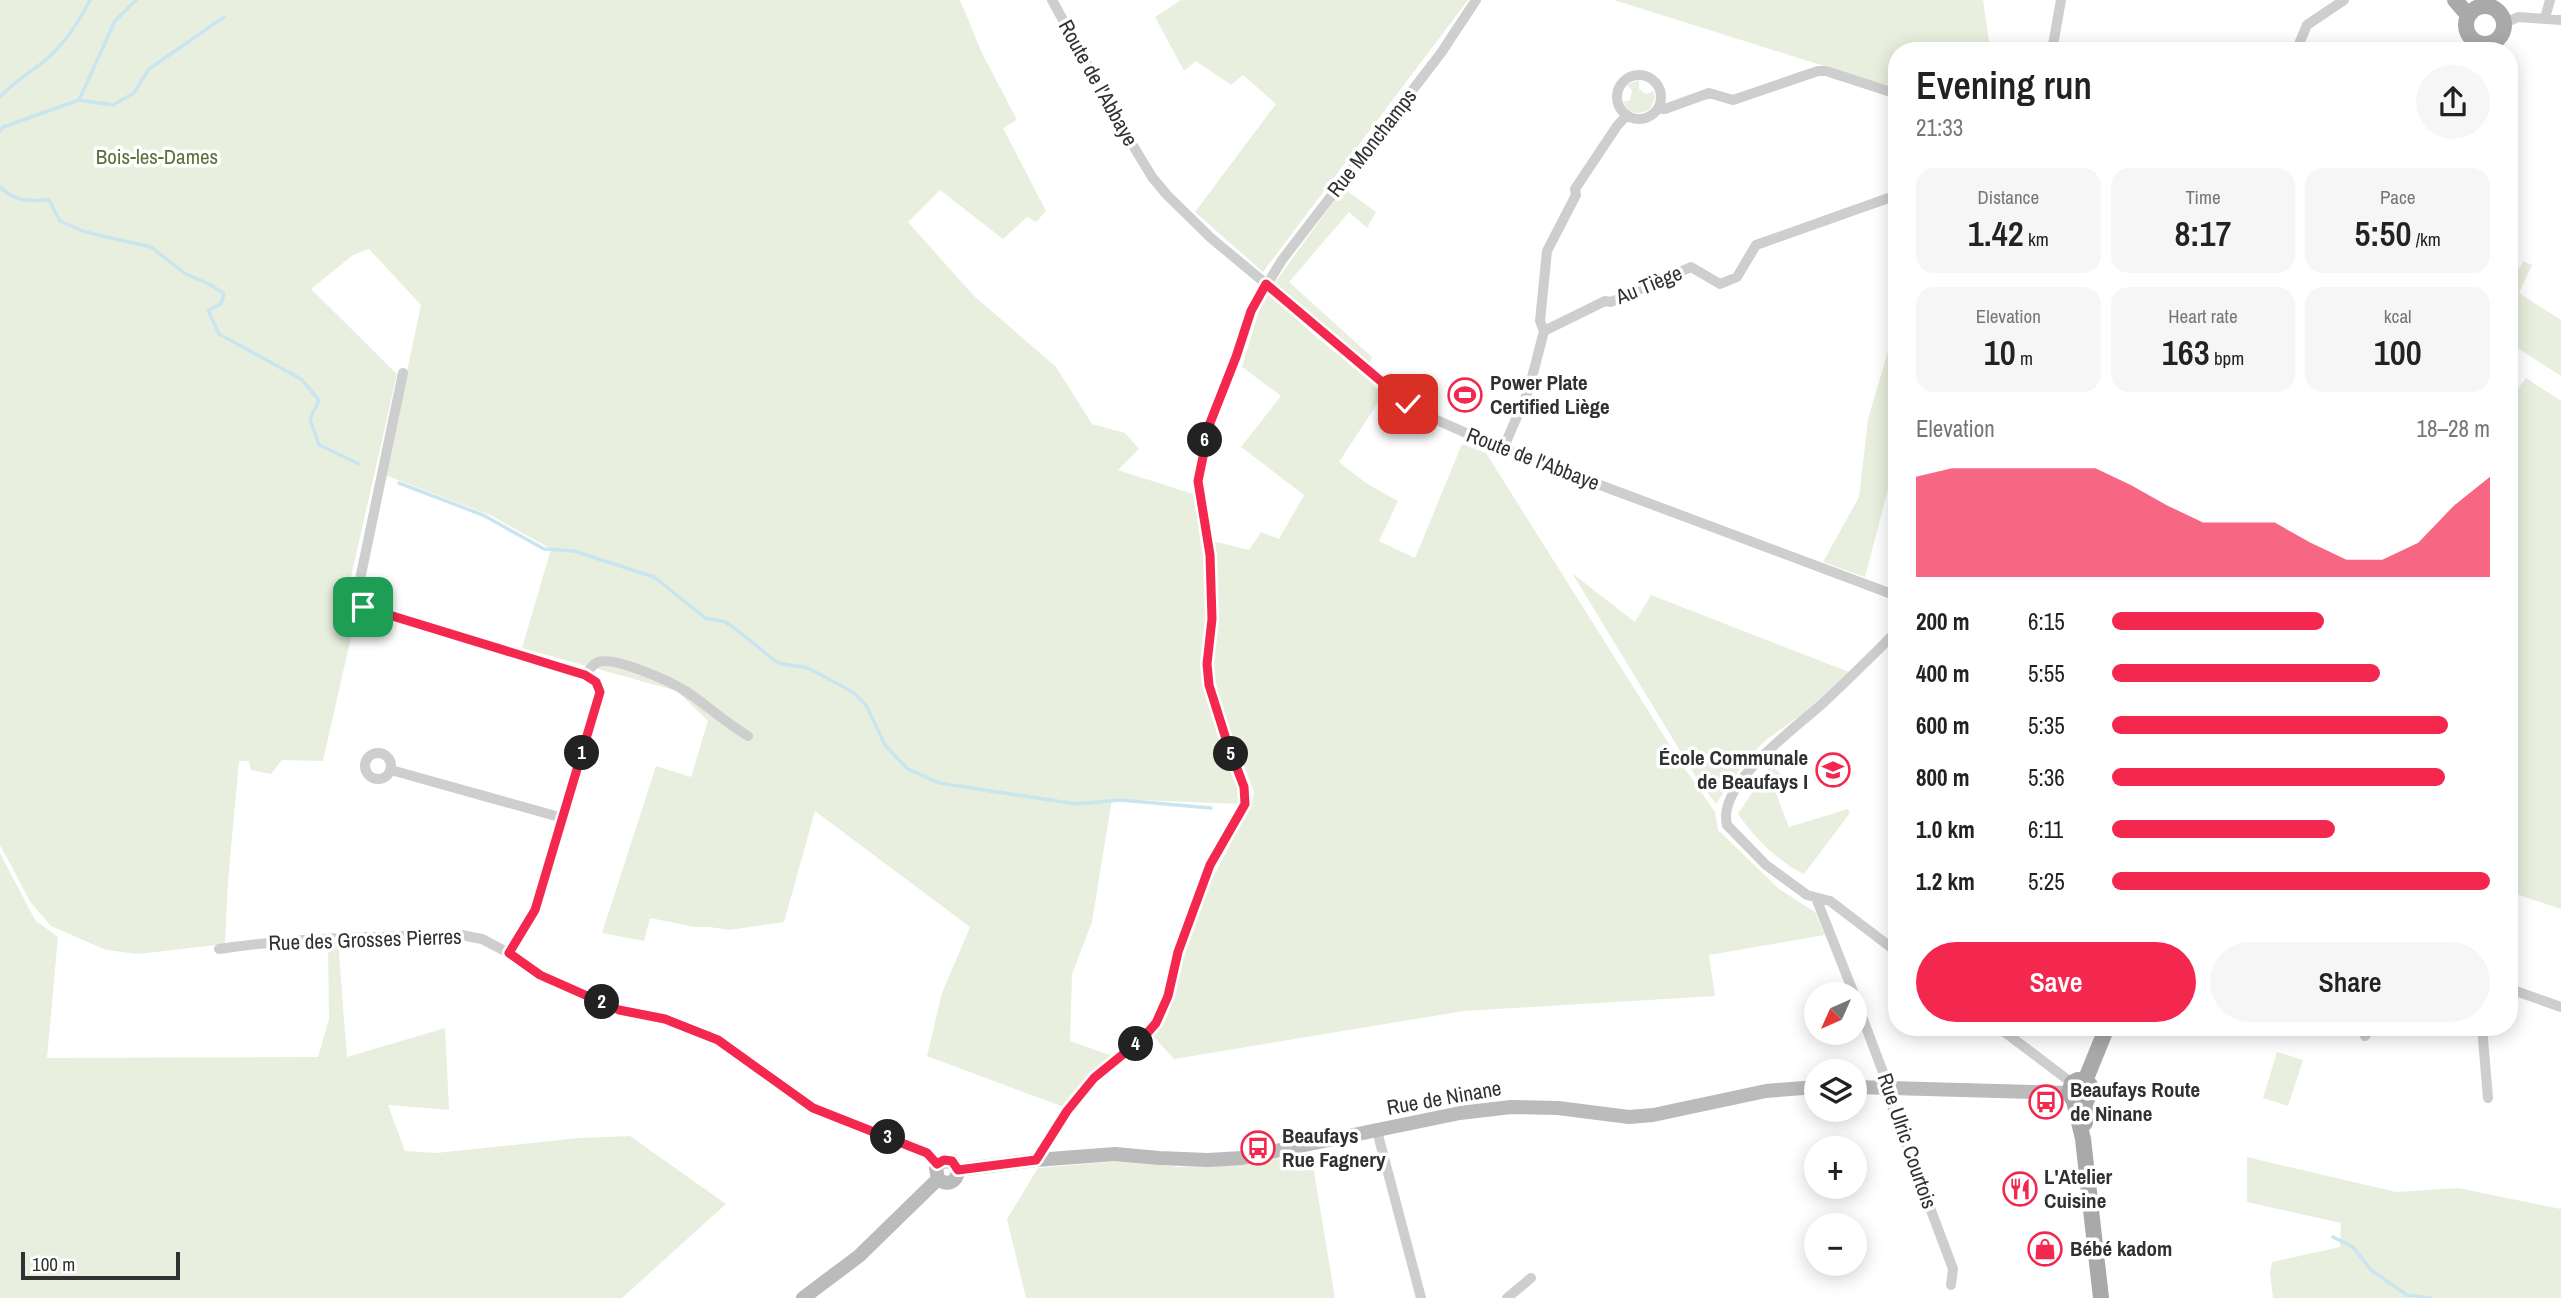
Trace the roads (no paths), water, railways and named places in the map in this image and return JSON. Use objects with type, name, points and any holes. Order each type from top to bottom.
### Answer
[{"type":"main road","points":[[2455,0],[2469,15]]},
{"type":"main road","points":[[2476,42],[2470,37],[2466,26],[2469,15],[2482,6],[2495,4],[2505,23],[2502,36],[2494,42]]},
{"type":"main road","points":[[2101,1298],[2077,1092],[2103,1036]]},
{"type":"street","name":"Route de l'Abbaye","points":[[1052,0],[1152,177],[1182,211],[1421,413],[1503,449],[1888,593]]},
{"type":"street","name":"Rue Monchamps","points":[[1036,1160],[1067,1111],[1087,1086],[1143,1038],[1156,1023],[1168,996],[1178,952],[1210,865],[1245,804],[1244,787],[1209,685],[1207,664],[1212,619],[1210,555],[1198,481],[1210,423],[1251,311],[1266,284],[1441,53],[1476,0]]},
{"type":"street","points":[[2054,42],[2061,0]]},
{"type":"street","points":[[2300,42],[2307,25],[2344,0]]},
{"type":"street","points":[[2545,18],[2550,0]]},
{"type":"street","points":[[2505,23],[2518,17],[2561,20]]},
{"type":"street","points":[[1658,108],[1665,109],[1709,93],[1733,100],[1818,71],[1888,91]]},
{"type":"street","points":[[1634,75],[1644,75],[1653,80],[1659,88],[1661,98],[1658,108],[1644,118],[1627,115],[1620,108],[1617,98],[1619,88],[1625,80],[1634,75]]},
{"type":"street","points":[[1503,449],[1530,389],[1544,331],[1540,321],[1547,251],[1576,195],[1575,189],[1627,115]]},
{"type":"street","name":"Au Tiège","points":[[1544,331],[1605,301],[1611,302],[1691,268],[1720,284],[1737,277],[1756,245],[1888,198]]},
{"type":"street","points":[[403,373],[357,594],[363,607],[585,675],[596,682],[600,692],[535,910],[509,953]]},
{"type":"street","points":[[1888,640],[1827,700],[1758,760],[1727,809],[1727,825],[1766,865],[1807,895],[1830,901],[1888,940]]},
{"type":"street","points":[[585,675],[596,663],[611,661],[630,667],[686,691],[726,723],[748,736]]},
{"type":"street","points":[[391,770],[563,818]]},
{"type":"street","name":"Rue Ulric Courtois","points":[[1816,898],[1848,982]]},
{"type":"street","name":"Rue des Grosses Pierres","points":[[219,950],[288,940],[461,935],[482,939],[509,953],[540,975],[619,1010],[665,1019],[718,1040],[803,1103],[927,1153],[937,1172]]},
{"type":"street","points":[[2518,992],[2561,1007]]},
{"type":"street","name":"Rue Ulric Courtois","points":[[1867,1030],[1889,1088],[1890,1101],[1953,1269],[1951,1285]]},
{"type":"street","points":[[2009,1036],[2077,1092]]},
{"type":"street","points":[[2483,1036],[2488,1098]]},
{"type":"street","points":[[1867,1087],[2077,1092]]},
{"type":"street","name":"Rue de Ninane","points":[[937,1172],[944,1160],[952,1161],[958,1170],[1115,1154],[1208,1160],[1242,1158],[1460,1113],[1511,1107],[1558,1108],[1629,1117],[1653,1115],[1734,1097],[1804,1088]]},
{"type":"street","points":[[1377,1131],[1421,1298]]},
{"type":"street","points":[[803,1298],[859,1256],[937,1172]]},
{"type":"street","points":[[1507,1298],[1531,1278]]},
{"type":"waterway","points":[[0,97],[59,47],[90,0]]},
{"type":"waterway","points":[[0,131],[3,127],[79,100],[115,21],[136,0]]},
{"type":"waterway","points":[[79,100],[113,105],[134,93],[149,69],[224,17]]},
{"type":"waterway","points":[[0,187],[17,198],[49,200],[60,221],[85,232],[151,247],[184,273],[224,294],[221,304],[208,310],[219,334],[301,379],[319,400],[310,419],[319,445],[359,464]]},
{"type":"waterway","points":[[399,483],[483,515],[544,549],[574,551],[654,577],[705,618],[725,622],[778,663],[808,668],[853,692],[866,705],[885,745],[898,759],[908,769],[939,783],[1076,804],[1120,800],[1211,808]]},
{"type":"waterway","points":[[2333,1237],[2353,1247],[2371,1270],[2407,1295],[2430,1298]]},
{"type":"place","name":"Power Plate Certified Liège","points":[[1465,395]]},
{"type":"place","name":"École Communale de Beaufays I","points":[[1833,770]]},
{"type":"place","name":"Beaufays Route de Ninane","points":[[2046,1102]]},
{"type":"place","name":"Beaufays Rue Fagnery","points":[[1258,1148]]},
{"type":"place","name":"L'Atelier Cuisine","points":[[2020,1189]]},
{"type":"place","name":"Bébé kadom","points":[[2045,1249]]},
{"type":"park label","name":"Bois-les-Dames","points":[[157,157]]}]
